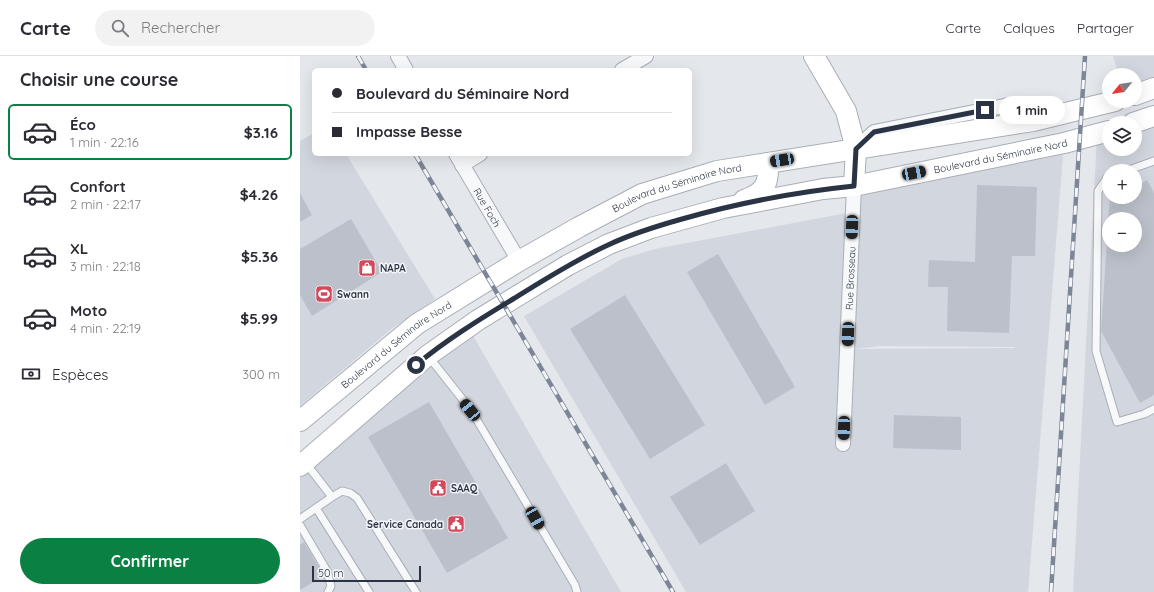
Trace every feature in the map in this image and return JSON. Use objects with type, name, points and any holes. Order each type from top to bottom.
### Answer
[{"type":"main road","points":[[814,56],[846,111],[856,149],[854,186]]},
{"type":"main road","points":[[1142,92],[1154,88]]},
{"type":"main road","name":"Boulevard du Séminaire Nord","points":[[300,421],[417,324],[519,261],[642,194],[717,171],[1033,122],[1102,104]]},
{"type":"main road","points":[[1142,120],[1154,116]]},
{"type":"main road","name":"Boulevard du Séminaire Nord","points":[[302,464],[427,356],[478,320],[568,265],[609,244],[651,228],[723,208],[822,189],[854,186],[1102,133]]},
{"type":"main road","points":[[723,208],[748,199],[764,189],[768,177],[768,163]]},
{"type":"street","points":[[399,56],[405,68]]},
{"type":"street","points":[[625,68],[646,56]]},
{"type":"street","points":[[856,149],[874,132],[1014,104]]},
{"type":"street","points":[[459,159],[472,156]]},
{"type":"street","name":"Rue Foch","points":[[459,159],[519,261]]},
{"type":"street","name":"Rue Brosseau","points":[[843,444],[854,186]]},
{"type":"lane","points":[[1142,165],[1154,161]]},
{"type":"lane","points":[[1102,185],[1098,191],[1096,350],[1117,422],[1144,414],[1154,409]]},
{"type":"lane","points":[[427,356],[470,410],[575,585],[577,592]]},
{"type":"lane","points":[[302,464],[332,497]]},
{"type":"lane","points":[[300,519],[342,491],[350,493],[357,498],[416,592]]},
{"type":"lane","points":[[316,508],[369,592]]},
{"type":"lane","points":[[300,525],[328,575],[331,586],[328,592]]},
{"type":"shaded area","points":[[1113,56],[1154,56],[1154,88],[1142,92],[1142,68],[1117,68]]},
{"type":"shaded area","points":[[1154,116],[1154,592],[1073,592],[1097,135],[1102,133],[1102,156],[1142,156],[1142,120]]},
{"type":"shaded area","points":[[312,134],[312,156],[347,156],[435,299],[390,330],[300,406],[300,141]]},
{"type":"shaded area","points":[[1064,143],[1028,592],[686,592],[524,316],[622,259],[655,249],[852,212],[854,186]],"holes":[[[881,346],[1015,348],[854,349]]]},
{"type":"shaded area","points":[[468,327],[621,592],[300,592],[300,466]]},
{"type":"building","points":[[1147,180],[1154,193],[1154,395],[1140,403],[1101,331],[1106,252],[1142,252],[1142,212],[1109,212],[1110,204],[1142,204],[1142,183]]},
{"type":"building","points":[[977,185],[1037,187],[1035,256],[1012,256],[1009,333],[947,331],[948,287],[928,287],[929,260],[975,262]]},
{"type":"building","points":[[300,193],[312,215],[300,222]]},
{"type":"building","points":[[351,219],[382,272],[312,316],[300,295],[300,249]]},
{"type":"building","points":[[718,254],[795,387],[765,405],[687,272]]},
{"type":"building","points":[[625,295],[705,425],[650,459],[570,329]]},
{"type":"building","name":"SAAQ","points":[[429,402],[508,538],[447,573],[368,437]]},
{"type":"building","points":[[894,415],[961,417],[961,450],[893,448]]},
{"type":"building","points":[[726,463],[755,511],[700,545],[670,497]]},
{"type":"building","points":[[304,542],[324,576],[300,590],[300,545]]},
{"type":"railway","points":[[358,56],[365,68]]},
{"type":"railway","points":[[1051,592],[1085,56]]},
{"type":"railway","points":[[416,156],[673,592]]},
{"type":"place","name":"NAPA","points":[[367,268]]},
{"type":"place","name":"Swann","points":[[324,294]]},
{"type":"place","name":"SAAQ","points":[[438,488]]},
{"type":"place","name":"Service Canada","points":[[456,524]]},
{"type":"route","points":[[416,365],[478,320],[568,265],[609,244],[651,228],[723,208],[822,189],[854,186],[856,149],[874,132],[985,110]]}]
